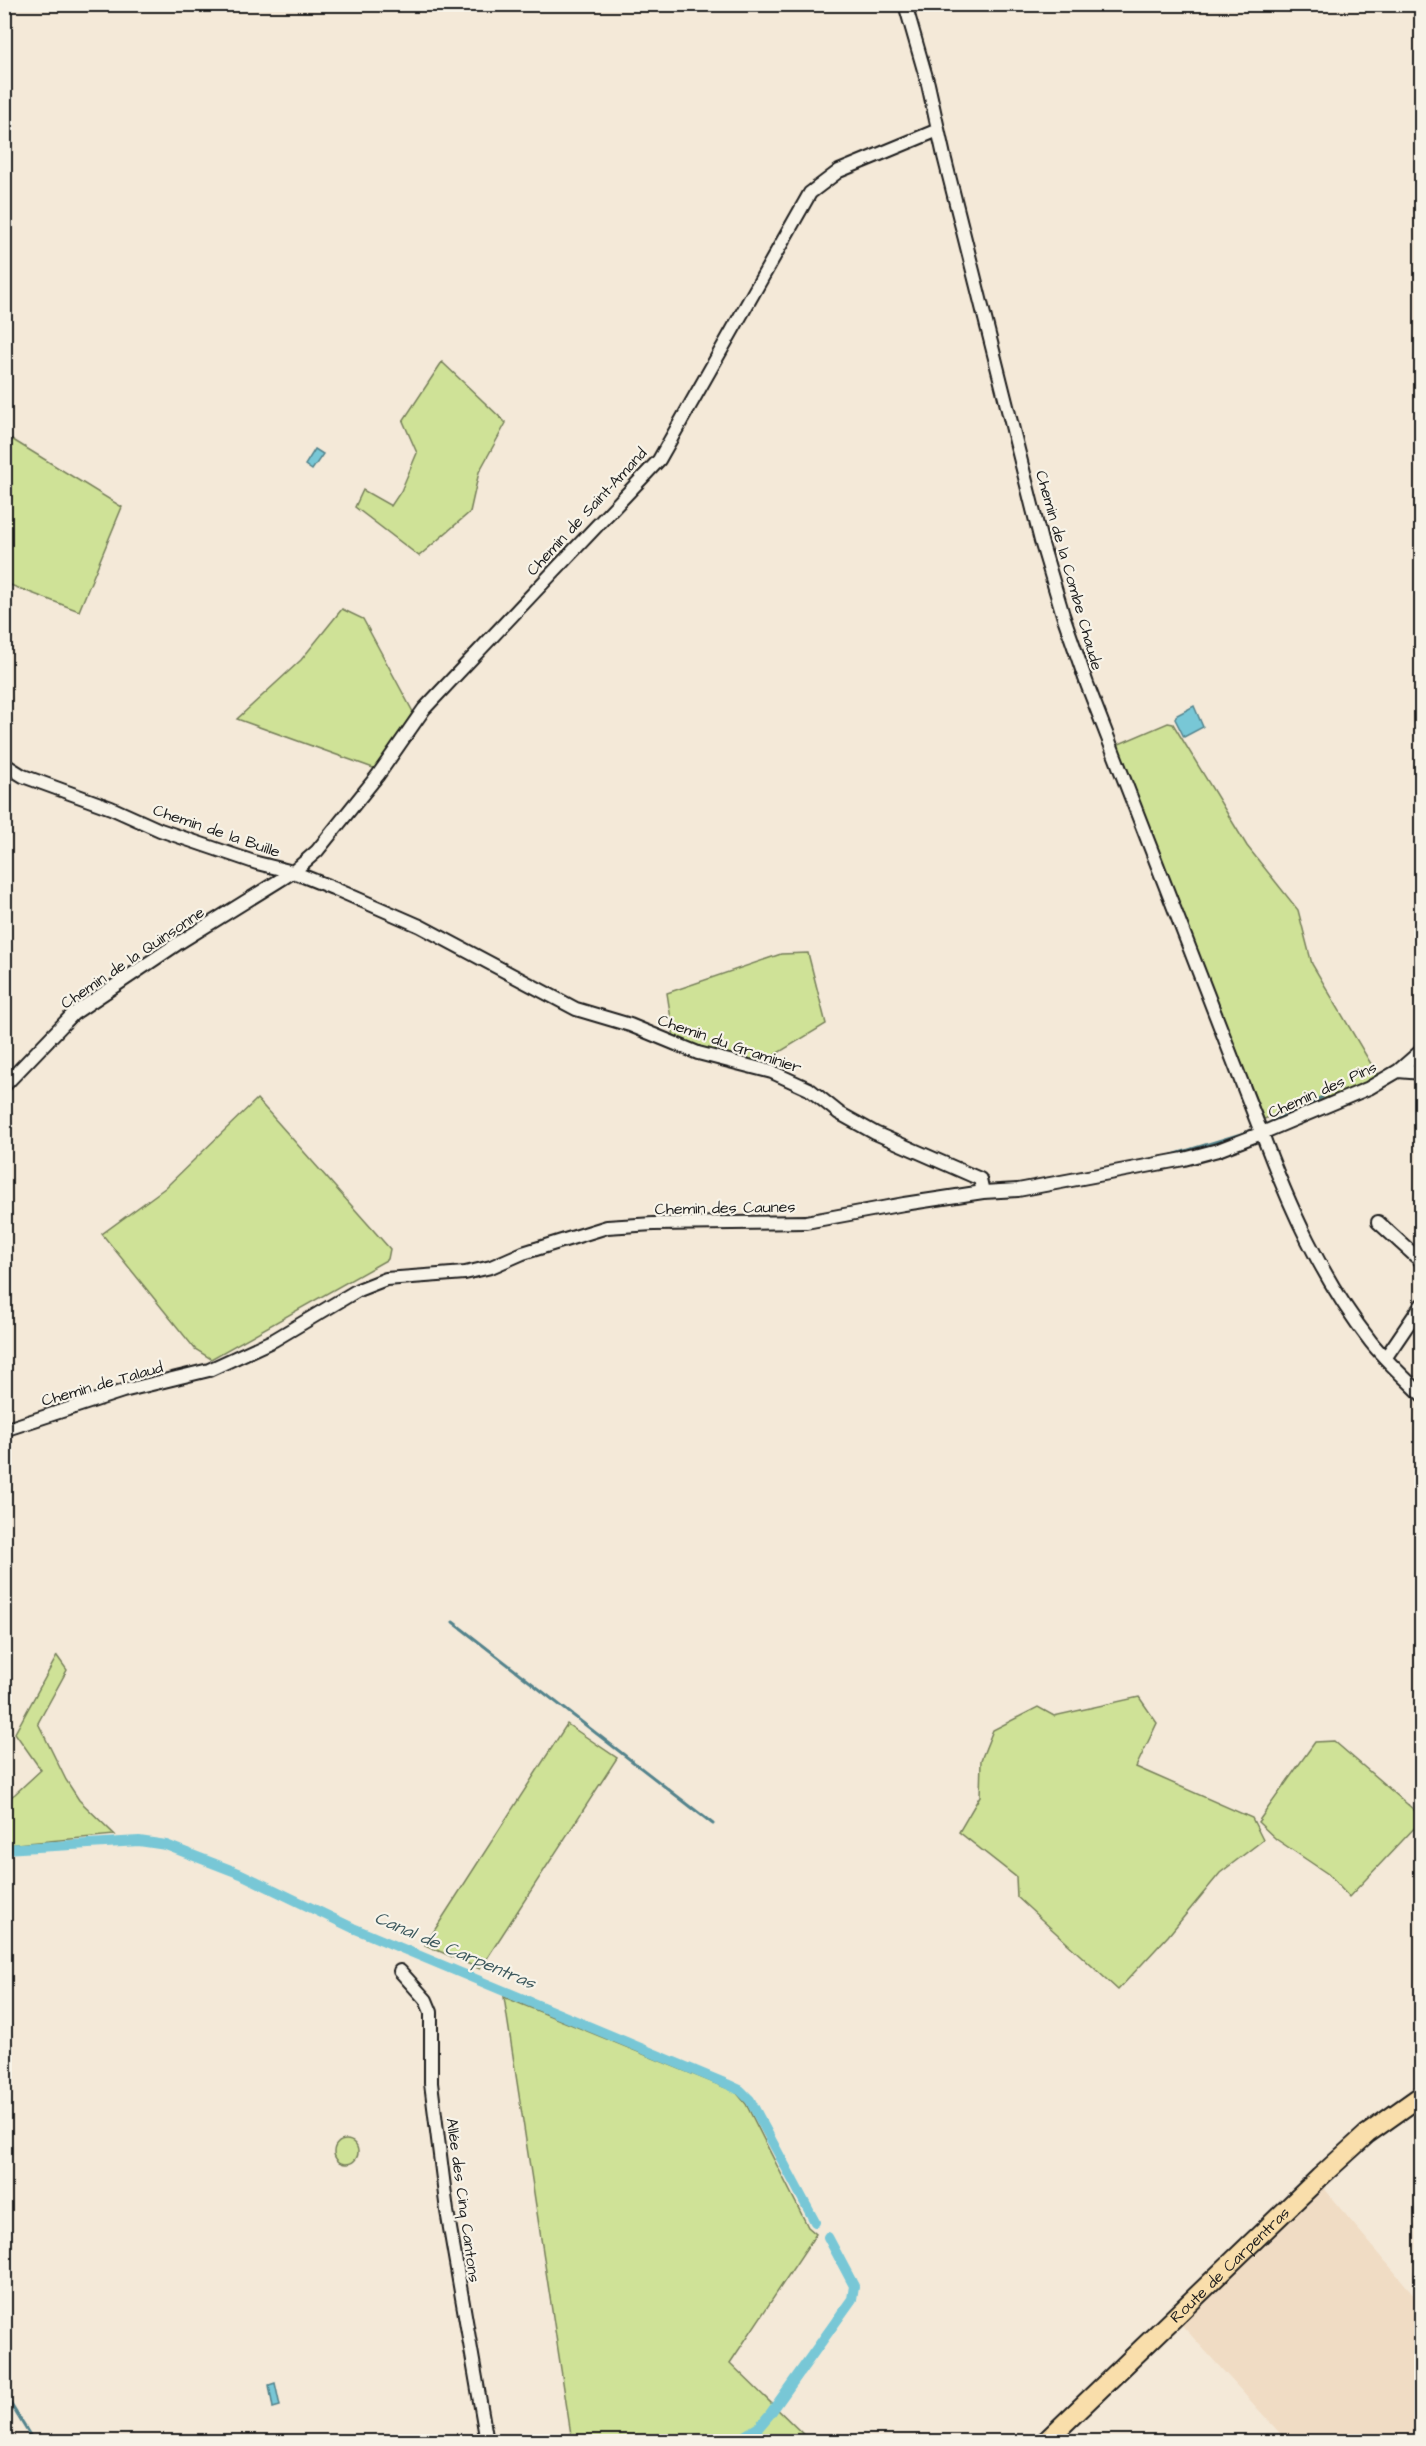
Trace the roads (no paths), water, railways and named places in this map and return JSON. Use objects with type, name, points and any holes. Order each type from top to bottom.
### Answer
[{"type":"main road","name":"Route de Carpentras","points":[[1045,2442],[1351,2148],[1422,2095]]},
{"type":"street","name":"Chemin de la Combe Chaude","points":[[905,4],[928,84],[1041,541],[1087,684],[1260,1129],[1307,1241],[1326,1277],[1372,1343],[1422,1395]]},
{"type":"street","name":"Chemin de Saint-Amand","points":[[293,872],[324,843],[378,774],[424,709],[623,495],[659,460],[810,193],[839,171],[938,130]]},
{"type":"street","name":"Chemin de la Buille","points":[[4,764],[23,776],[111,808],[160,830],[293,872],[420,926]]},
{"type":"street","name":"Chemin de la Quinsonne","points":[[4,1086],[73,1014],[177,944],[293,872]]},
{"type":"street","name":"Chemin du Graminier","points":[[420,926],[576,1010],[630,1025],[698,1053],[759,1068],[809,1089],[839,1113],[875,1133],[980,1179],[983,1192]]},
{"type":"street","name":"Chemin des Pins","points":[[1260,1129],[1369,1088],[1398,1071],[1422,1050]]},
{"type":"street","points":[[1398,1071],[1422,1072]]},
{"type":"street","name":"Chemin des Caunes","points":[[209,1370],[273,1340],[373,1282],[392,1278],[465,1273],[491,1267],[523,1253],[608,1227],[652,1224],[806,1222],[983,1192],[1018,1190],[1175,1161],[1218,1150],[1260,1129]]},
{"type":"street","points":[[1377,1222],[1422,1263]]},
{"type":"street","points":[[1386,1357],[1422,1304]]},
{"type":"street","name":"Chemin de Talaud","points":[[4,1430],[123,1391],[209,1370]]},
{"type":"street","name":"Allée des Cinq Cantons","points":[[400,1971],[426,2000],[431,2012],[431,2083],[447,2211],[487,2442]]},
{"type":"water","points":[[315,449],[323,454],[312,470],[305,465]]},
{"type":"water","points":[[1194,706],[1203,727],[1184,737],[1175,719],[1177,715]]},
{"type":"water","points":[[275,2383],[280,2406],[273,2408],[269,2385]]},
{"type":"waterway","points":[[1263,1126],[1322,1097]]},
{"type":"waterway","points":[[1166,1157],[1254,1130]]},
{"type":"waterway","points":[[453,1622],[713,1824]]},
{"type":"waterway","name":"Canal de Carpentras","points":[[4,1849],[139,1841],[166,1845],[241,1874],[353,1928],[727,2084],[740,2090],[750,2100],[815,2222]]},
{"type":"waterway","name":"Canal de Carpentras","points":[[734,2442],[759,2427],[770,2414],[852,2299],[854,2286],[828,2237]]},
{"type":"waterway","points":[[4,2393],[34,2442]]}]
